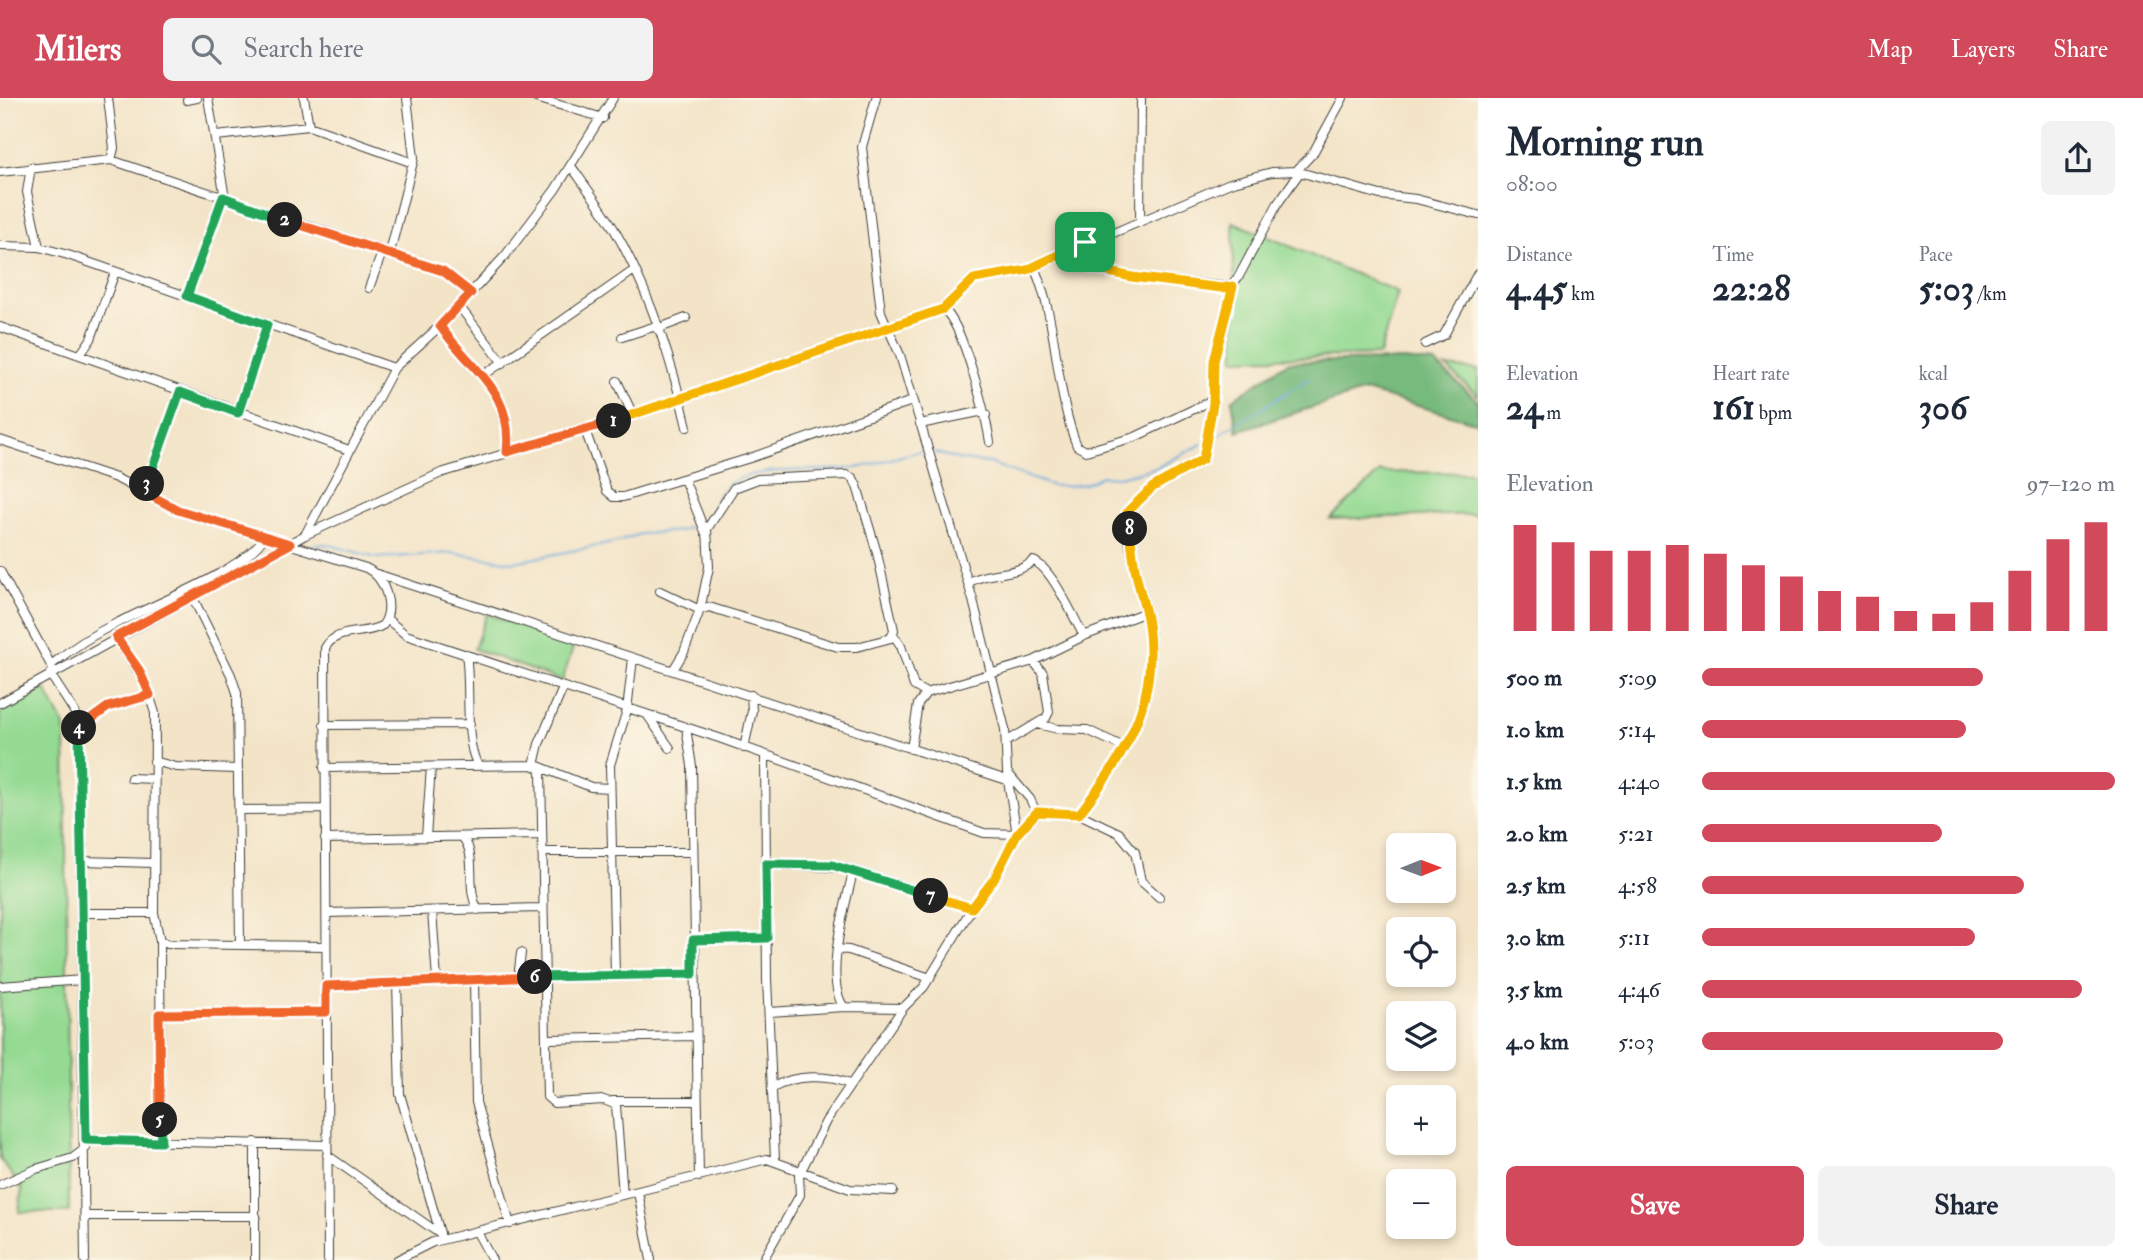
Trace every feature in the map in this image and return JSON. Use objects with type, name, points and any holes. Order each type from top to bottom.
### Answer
[{"type":"street","points":[[107,98],[114,148],[111,160]]},
{"type":"street","points":[[187,100],[197,98]]},
{"type":"street","points":[[187,296],[223,197],[216,136],[208,98]]},
{"type":"street","points":[[304,98],[309,126]]},
{"type":"street","points":[[369,288],[386,251],[413,163],[407,98]]},
{"type":"street","points":[[536,98],[603,118]]},
{"type":"street","points":[[305,535],[394,368],[459,306],[538,215],[603,118],[612,98]]},
{"type":"street","points":[[876,98],[862,147],[881,312],[900,355],[968,583],[1006,742],[1009,776],[1037,812],[1079,814],[1112,828],[1125,838],[1138,861],[1139,877],[1159,897]]},
{"type":"street","points":[[1140,222],[1141,98]]},
{"type":"street","points":[[1079,814],[1126,748],[1140,720],[1146,696],[1151,654],[1146,612],[1138,584],[1127,513],[1153,487],[1203,459],[1213,400],[1214,361],[1233,286],[1274,209],[1312,153],[1343,98]]},
{"type":"street","points":[[216,136],[309,126],[413,163]]},
{"type":"street","points":[[0,172],[111,160],[223,197],[253,210],[443,271],[471,293]]},
{"type":"street","points":[[571,166],[613,228],[634,271],[657,327],[687,427]]},
{"type":"street","points":[[31,167],[27,191],[39,247]]},
{"type":"street","points":[[0,703],[52,670],[305,535],[441,473],[634,415],[943,309],[974,279],[1034,267],[1085,242],[1245,178],[1281,170],[1298,171],[1380,195],[1416,199],[1478,215]]},
{"type":"street","points":[[26,246],[34,232]]},
{"type":"street","points":[[1085,242],[1090,249],[1091,268],[1140,278],[1222,288],[1233,286]]},
{"type":"street","points":[[0,246],[39,247],[394,368]]},
{"type":"street","points":[[1034,267],[1051,314],[1059,373],[1077,446],[1086,451],[1135,437],[1213,400]]},
{"type":"street","points":[[484,375],[634,271]]},
{"type":"street","points":[[80,355],[91,339],[115,272]]},
{"type":"street","points":[[1425,344],[1444,335],[1478,273]]},
{"type":"street","points":[[459,306],[503,363]]},
{"type":"street","points":[[943,309],[954,321],[986,415],[990,442]]},
{"type":"street","points":[[622,337],[686,318]]},
{"type":"street","points":[[238,413],[267,325]]},
{"type":"street","points":[[440,326],[464,358],[484,375],[495,391],[507,421],[507,452]]},
{"type":"street","points":[[0,327],[348,450]]},
{"type":"street","points":[[617,381],[634,415]]},
{"type":"street","points":[[144,492],[180,392]]},
{"type":"street","points":[[585,430],[604,485],[611,495],[635,494],[684,480],[912,401]]},
{"type":"street","points":[[920,424],[979,412],[986,415]]},
{"type":"street","points":[[0,440],[97,471],[178,510],[341,559],[376,574],[1012,782]]},
{"type":"street","points":[[660,591],[699,610],[712,607],[838,647],[858,647],[891,637],[894,630],[877,553],[857,486],[851,477],[821,474],[744,484],[730,493],[706,534]]},
{"type":"street","points":[[673,670],[684,652],[699,610],[709,567],[706,534],[684,480]]},
{"type":"street","points":[[52,670],[105,629],[173,597],[252,554],[265,535]]},
{"type":"street","points":[[968,583],[987,574],[1021,570],[1036,562],[1052,580],[1084,636]]},
{"type":"street","points":[[1,574],[74,711],[79,728],[86,1144],[85,1260]]},
{"type":"street","points":[[328,1260],[324,768],[326,646],[339,636],[377,629],[387,619],[386,592],[376,574]]},
{"type":"street","points":[[192,596],[234,682],[240,943]]},
{"type":"street","points":[[911,749],[918,704],[926,693],[1033,662],[1084,636],[1146,612]]},
{"type":"street","points":[[387,619],[407,635],[687,728],[984,834],[1017,834]]},
{"type":"street","points":[[116,637],[139,670],[150,695],[155,720],[154,913],[160,941],[161,1142]]},
{"type":"street","points":[[891,637],[901,646],[914,686],[926,693]]},
{"type":"street","points":[[466,654],[471,753],[466,764]]},
{"type":"street","points":[[615,974],[611,761],[628,710],[633,658]]},
{"type":"street","points":[[1006,742],[1046,718],[1049,703],[1043,673],[1033,662]]},
{"type":"street","points":[[564,688],[539,744],[536,766],[542,773],[541,908],[548,1039],[548,1101],[696,1101]]},
{"type":"street","points":[[79,728],[116,703],[150,695]]},
{"type":"street","points":[[744,748],[752,711],[751,695]]},
{"type":"street","points":[[74,711],[88,720]]},
{"type":"street","points":[[648,716],[670,748]]},
{"type":"street","points":[[324,725],[470,724]]},
{"type":"street","points":[[1037,724],[1058,729],[1087,730],[1126,748]]},
{"type":"street","points":[[687,728],[691,748],[694,1036],[699,1177]]},
{"type":"street","points":[[471,753],[477,764]]},
{"type":"street","points":[[765,757],[767,938],[775,1159]]},
{"type":"street","points":[[154,761],[176,767],[237,769]]},
{"type":"street","points":[[324,768],[466,764],[536,766],[591,787],[610,788]]},
{"type":"street","points":[[995,776],[1006,764]]},
{"type":"street","points":[[426,837],[431,767]]},
{"type":"street","points":[[131,778],[154,779]]},
{"type":"street","points":[[1012,782],[1017,834]]},
{"type":"street","points":[[239,810],[325,809]]},
{"type":"street","points":[[763,1260],[800,1195],[802,1169],[826,1121],[903,1008],[930,978],[972,908],[994,879],[1017,834],[1037,812]]},
{"type":"street","points":[[325,839],[541,835]]},
{"type":"street","points":[[463,838],[470,852],[470,894],[478,911]]},
{"type":"street","points":[[542,852],[693,852]]},
{"type":"street","points":[[82,862],[154,863]]},
{"type":"street","points":[[766,864],[832,865],[972,908]]},
{"type":"street","points":[[845,1007],[840,1001],[838,926],[853,872]]},
{"type":"street","points":[[327,913],[541,908]]},
{"type":"street","points":[[432,911],[437,980]]},
{"type":"street","points":[[82,913],[154,913]]},
{"type":"street","points":[[693,940],[767,938]]},
{"type":"street","points":[[160,941],[168,944],[326,946]]},
{"type":"street","points":[[837,949],[849,950],[930,978]]},
{"type":"street","points":[[518,978],[521,953]]},
{"type":"street","points":[[326,986],[543,976],[693,974]]},
{"type":"street","points":[[0,986],[83,980]]},
{"type":"street","points":[[474,980],[476,1101],[510,1224]]},
{"type":"street","points":[[397,982],[400,1094],[442,1236]]},
{"type":"street","points":[[770,1012],[845,1007],[903,1008]]},
{"type":"street","points":[[159,1014],[326,1012]]},
{"type":"street","points":[[548,1039],[694,1036]]},
{"type":"street","points":[[773,1087],[825,1077],[849,1084]]},
{"type":"street","points":[[612,1101],[618,1114],[619,1175],[623,1195]]},
{"type":"street","points":[[0,1185],[36,1169],[73,1158],[86,1144],[255,1142],[327,1145]]},
{"type":"street","points":[[255,1142],[256,1260]]},
{"type":"street","points":[[327,1155],[442,1236]]},
{"type":"street","points":[[397,1260],[442,1236],[477,1232],[775,1159],[850,1189],[893,1191]]},
{"type":"street","points":[[638,1192],[651,1260]]},
{"type":"street","points":[[85,1216],[256,1216]]},
{"type":"street","points":[[477,1232],[492,1260]]},
{"type":"green space","points":[[1233,222],[1398,292],[1379,355],[1235,359]]},
{"type":"green space","points":[[1403,360],[1435,363],[1478,401],[1478,423],[1365,391],[1237,431],[1232,400],[1288,362]]},
{"type":"green space","points":[[1446,367],[1478,370],[1478,396]]},
{"type":"green space","points":[[1380,472],[1478,473],[1478,514],[1330,519]]},
{"type":"green space","points":[[487,614],[574,645],[562,681],[474,649]]},
{"type":"green space","points":[[44,687],[65,726],[69,1212],[19,1212],[22,1189],[0,1159],[0,712]]},
{"type":"waterway","points":[[1210,440],[1309,379]]},
{"type":"waterway","points":[[933,452],[961,460],[989,463],[1053,486],[1069,486],[1085,484],[1102,476],[1119,477],[1158,467],[1202,444]]},
{"type":"waterway","points":[[704,521],[722,490],[739,479],[773,472],[861,467],[924,451]]},
{"type":"waterway","points":[[313,545],[326,544],[377,558],[451,553],[514,562],[618,542],[640,534],[680,531],[699,523]]},
{"type":"route","points":[[223,197],[253,210],[345,237],[443,271],[464,286],[471,293],[440,326],[464,358],[491,383],[508,426],[507,452],[634,415],[943,309],[952,304],[974,279],[1027,270],[1085,242],[1090,249],[1091,268],[1132,277],[1222,288],[1233,286],[1214,361],[1213,404],[1203,459],[1153,487],[1127,513],[1136,574],[1150,639],[1146,696],[1140,720],[1126,748],[1079,814],[1037,812],[1017,834],[994,879],[972,908],[832,865],[766,864],[767,938],[693,940],[693,974],[543,976],[326,986],[326,1012],[159,1014],[161,1142],[86,1140],[79,728],[108,707],[150,695],[139,670],[116,637],[290,544],[178,510],[144,492],[180,392],[238,413],[267,325],[187,296],[208,232],[223,197]]}]
